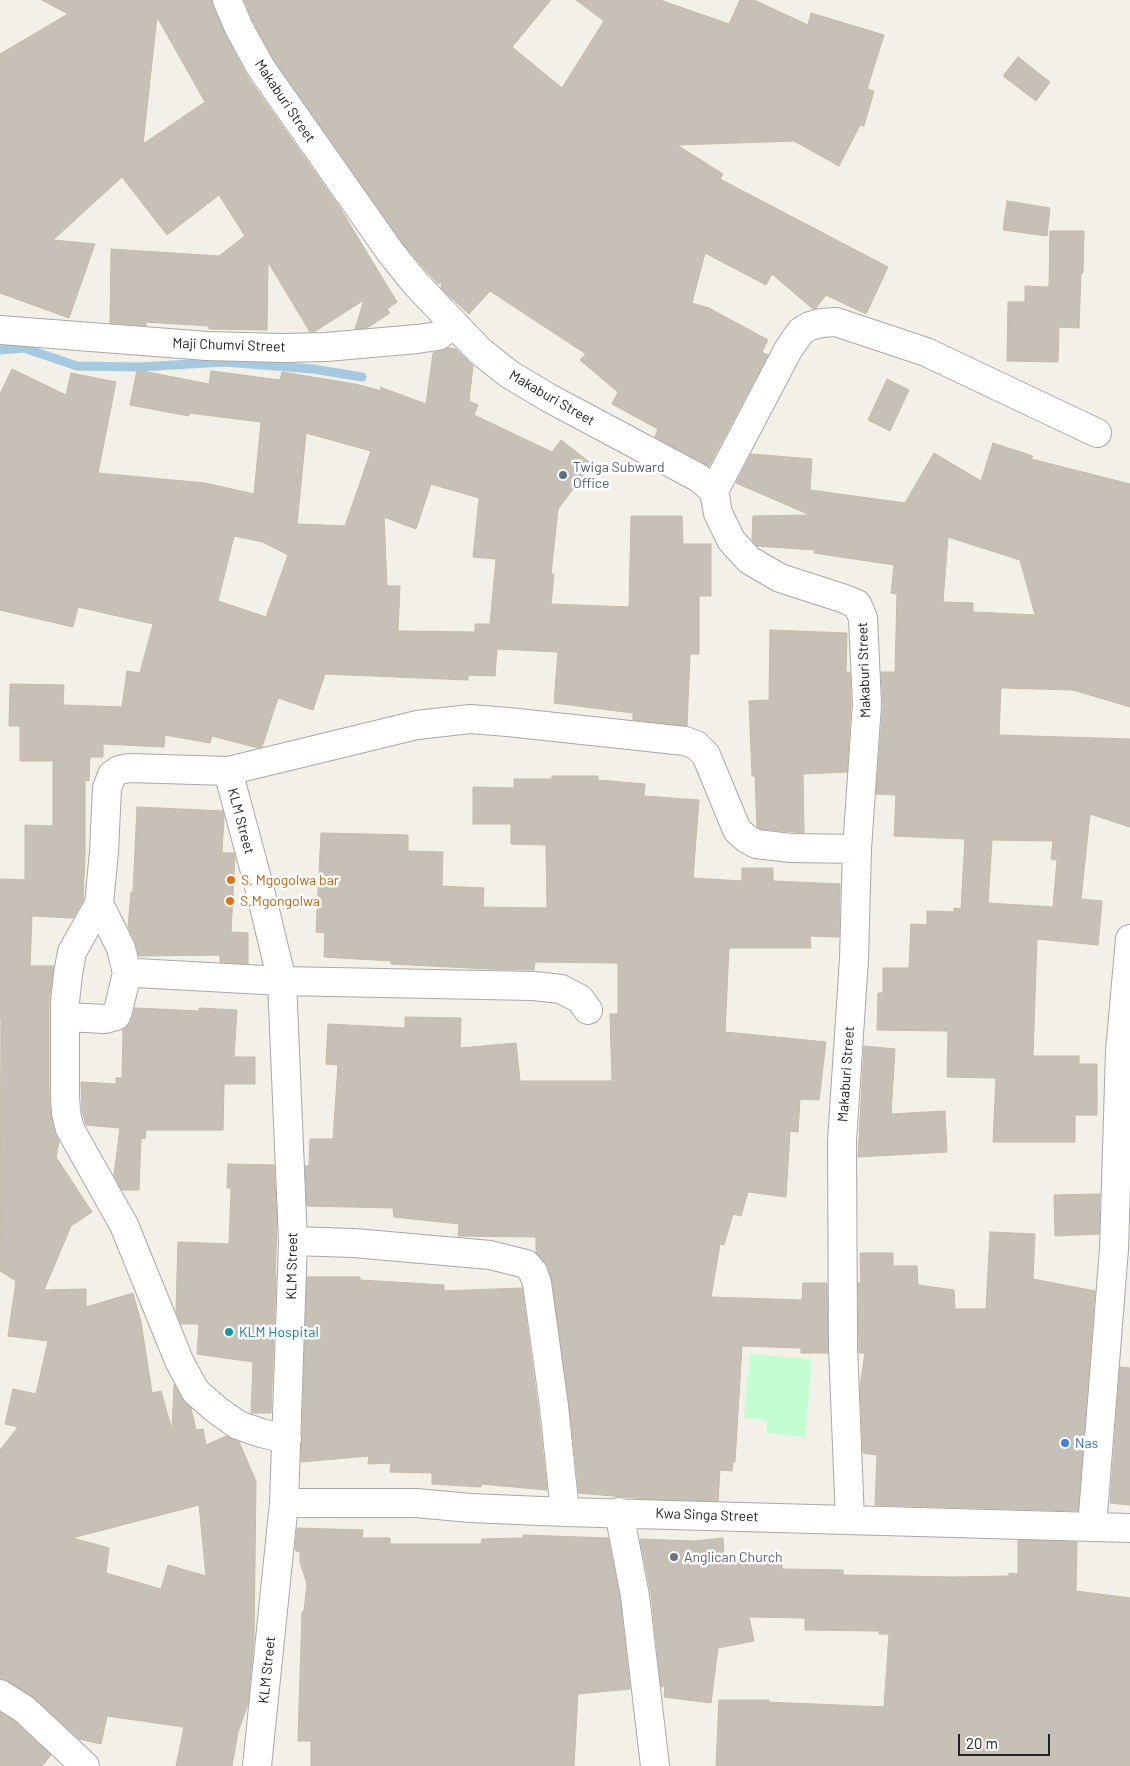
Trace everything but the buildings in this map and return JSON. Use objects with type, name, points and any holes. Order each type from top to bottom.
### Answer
[{"type":"street","name":"Makaburi Street","points":[[227,0],[239,28],[261,68],[391,253],[454,324],[480,350],[509,374],[549,398],[698,478],[714,491],[718,512],[731,540],[749,560],[780,578],[857,604],[863,618],[866,704],[857,849],[854,959],[842,1141],[843,1347],[850,1520]]},
{"type":"street","points":[[714,491],[788,350],[801,331],[821,323],[836,322],[926,352],[1097,433]]},
{"type":"street","name":"Maji Chumvi Street","points":[[0,330],[208,346],[283,348],[326,347],[417,339],[438,336],[454,324]]},
{"type":"street","points":[[286,1439],[261,1434],[238,1426],[196,1392],[180,1363],[124,1225],[70,1129],[66,1113],[65,1095],[68,974],[72,952],[99,904],[107,788],[112,774],[129,768],[228,771],[417,725],[470,719],[685,741],[696,745],[706,755],[737,830],[747,839],[756,844],[791,848],[857,849]]},
{"type":"street","name":"KLM Street","points":[[228,771],[282,982],[294,1241],[284,1503],[256,1766]]},
{"type":"street","points":[[66,1017],[105,1020],[116,1016],[118,1011],[127,973],[121,948],[99,904]]},
{"type":"street","points":[[1092,1527],[1122,1250],[1120,1051],[1130,939]]},
{"type":"street","points":[[127,973],[282,982],[534,986],[561,989],[580,998],[588,1010]]},
{"type":"street","points":[[294,1241],[354,1243],[490,1255],[526,1264],[537,1283],[554,1406],[565,1512]]},
{"type":"street","name":"Kwa Singa Street","points":[[284,1503],[416,1503],[470,1508],[565,1512],[619,1512],[1130,1528]]},
{"type":"street","points":[[619,1512],[635,1596],[655,1766]]},
{"type":"street","points":[[0,1694],[24,1709],[84,1766]]},
{"type":"green space","points":[[750,1354],[812,1359],[805,1437],[766,1433],[767,1420],[744,1418]]},
{"type":"waterway","points":[[0,350],[24,348],[77,366],[140,367],[224,362],[313,369],[362,377]]},
{"type":"place","name":"Twiga Subward Office","points":[[563,475]]},
{"type":"place","name":"S. Mgogolwa bar","points":[[231,880]]},
{"type":"place","name":"S.Mgongolwa","points":[[230,901]]},
{"type":"place","name":"KLM Hospital","points":[[229,1332]]},
{"type":"place","name":"Nas","points":[[1065,1443]]},
{"type":"place","name":"Anglican Church","points":[[674,1557]]}]
